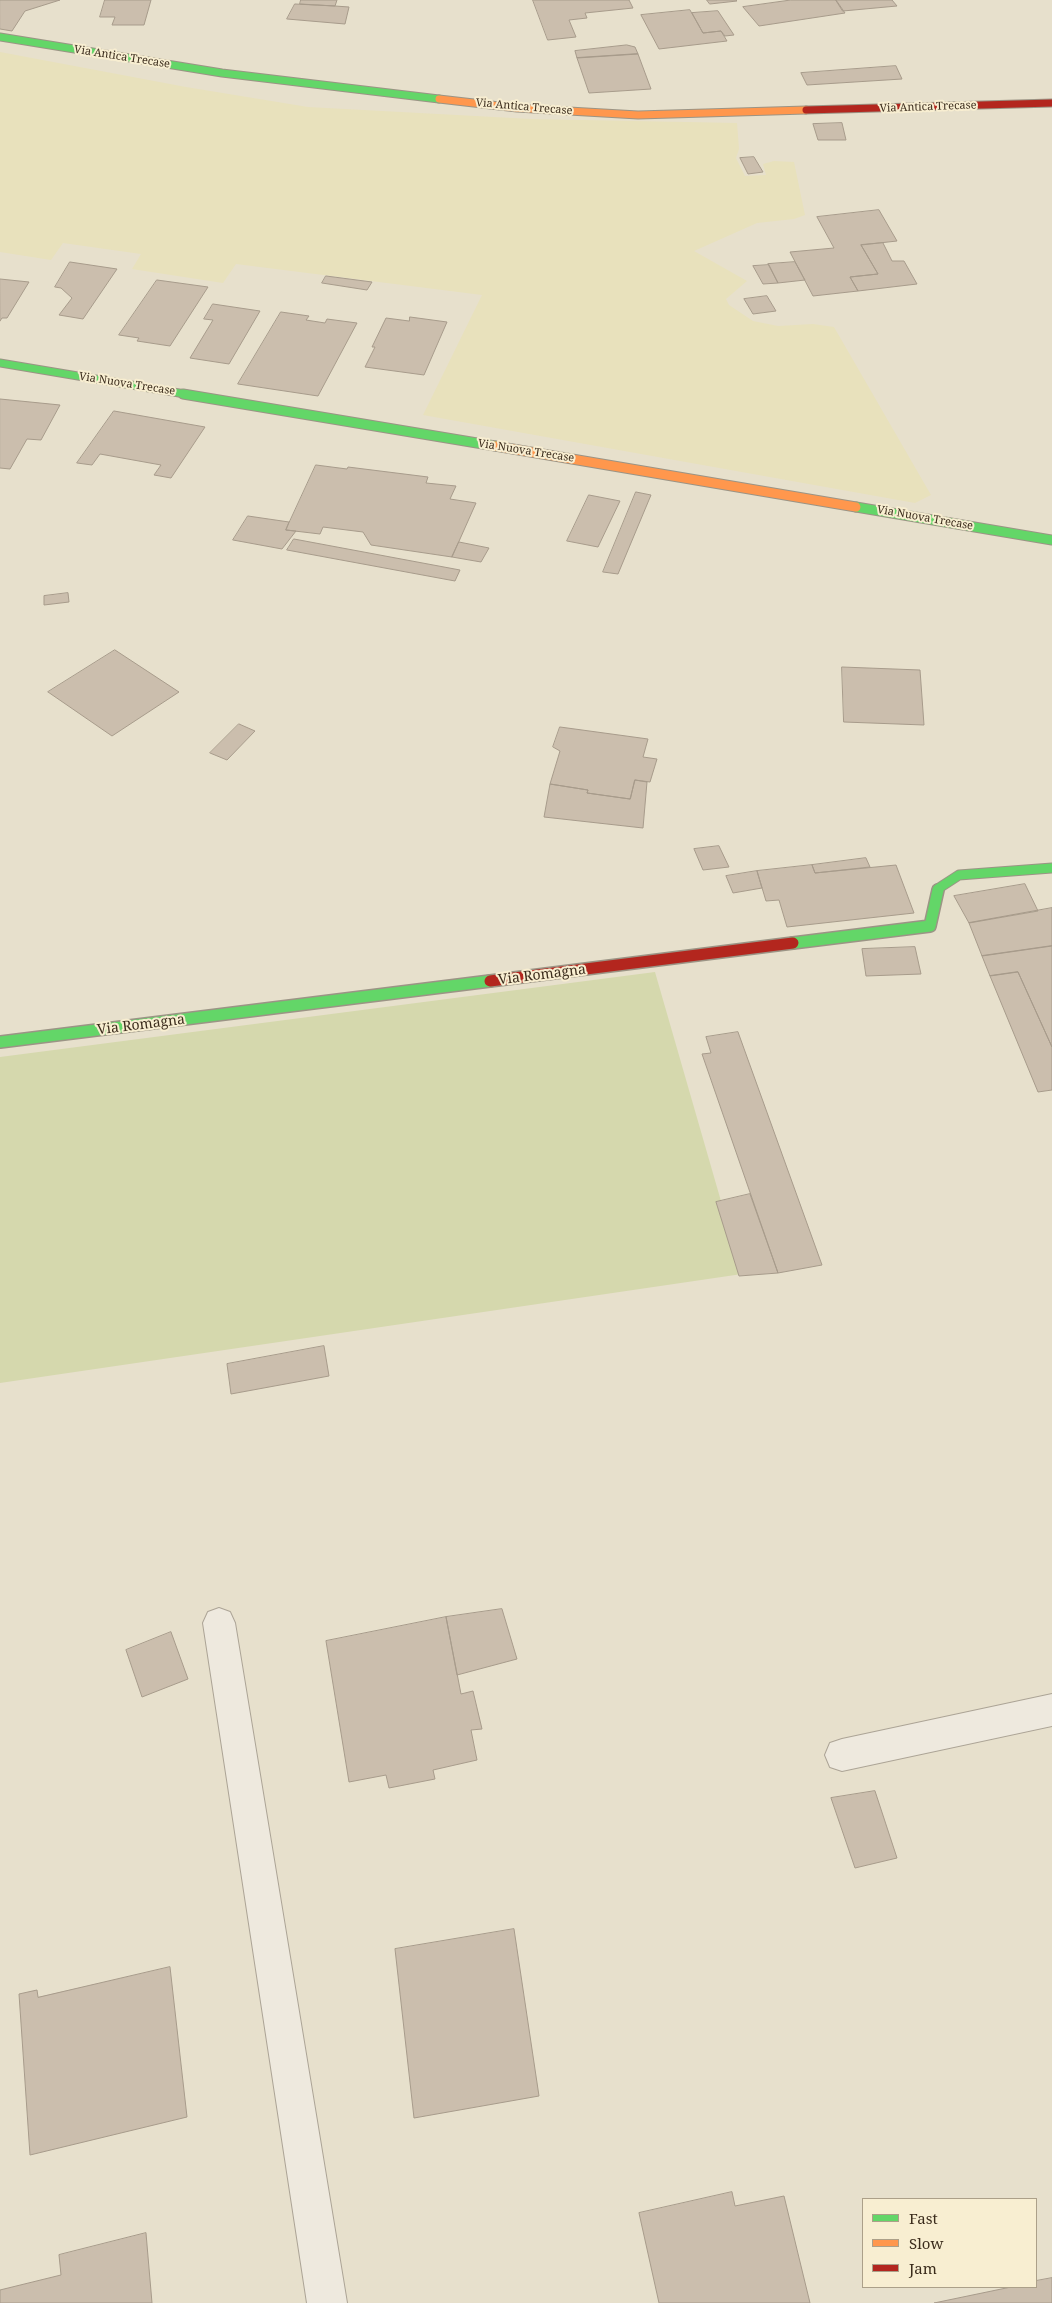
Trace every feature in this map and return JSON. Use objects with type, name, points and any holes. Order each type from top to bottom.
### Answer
[{"type":"street","name":"Via Antica Trecase","points":[[0,37],[222,73],[517,108],[638,115],[1052,103]]},
{"type":"street","name":"Via Nuova Trecase","points":[[0,363],[1052,540]]},
{"type":"street","name":"Via Romagna","points":[[0,1042],[930,926],[940,888],[960,875],[1052,868]]},
{"type":"street","points":[[220,1623],[327,2303]]},
{"type":"street","points":[[842,1754],[1052,1710]]},
{"type":"shaded area","points":[[0,52],[186,87],[308,107],[531,119],[737,123],[739,149],[736,158],[745,176],[766,175],[763,164],[774,161],[794,162],[805,215],[794,219],[757,223],[694,251],[747,281],[726,299],[729,305],[753,321],[778,326],[813,324],[834,327],[931,495],[915,503],[423,415],[482,295],[236,264],[223,283],[132,269],[141,254],[63,243],[51,260],[0,252]]},
{"type":"green space","points":[[655,972],[742,1274],[0,1383],[0,1057]]},
{"type":"building","points":[[0,0],[60,0],[25,11],[12,31],[0,29]]},
{"type":"building","points":[[105,0],[151,0],[144,25],[112,25],[115,17],[100,17]]},
{"type":"building","points":[[301,0],[337,0],[335,6],[300,4]]},
{"type":"building","points":[[533,0],[629,0],[633,8],[585,13],[587,18],[569,20],[576,37],[548,40]]},
{"type":"building","points":[[707,0],[736,0],[737,1],[710,4]]},
{"type":"building","points":[[791,0],[836,0],[845,13],[759,26],[743,7]]},
{"type":"building","points":[[836,0],[892,0],[897,6],[843,11]]},
{"type":"building","points":[[295,4],[349,7],[345,24],[287,19]]},
{"type":"building","points":[[690,10],[703,33],[721,31],[727,41],[659,49],[641,15]]},
{"type":"building","points":[[718,11],[734,35],[725,36],[721,31],[703,33],[692,13]]},
{"type":"building","points":[[627,45],[635,47],[638,54],[577,58],[575,51]]},
{"type":"building","points":[[638,54],[651,89],[589,93],[577,58]]},
{"type":"building","points":[[896,66],[902,79],[807,85],[801,73]]},
{"type":"building","points":[[842,123],[846,140],[818,140],[813,124]]},
{"type":"building","points":[[754,157],[763,172],[748,174],[740,158]]},
{"type":"building","points":[[879,210],[897,241],[861,245],[878,274],[850,277],[858,291],[813,296],[790,252],[834,248],[817,217]]},
{"type":"building","points":[[883,243],[892,261],[904,261],[917,284],[858,291],[850,277],[878,274],[861,245]]},
{"type":"building","points":[[70,262],[117,269],[83,319],[59,315],[72,298],[61,288],[55,287]]},
{"type":"building","points":[[795,262],[805,280],[778,283],[768,264]]},
{"type":"building","points":[[769,265],[778,283],[763,284],[753,266]]},
{"type":"building","points":[[326,276],[372,282],[367,290],[322,283]]},
{"type":"building","points":[[0,279],[29,282],[7,318],[2,318],[0,321]]},
{"type":"building","points":[[157,280],[208,287],[170,346],[137,341],[139,338],[119,335]]},
{"type":"building","points":[[767,296],[776,311],[753,314],[744,299]]},
{"type":"building","points":[[213,304],[260,311],[229,364],[190,358],[213,320],[204,319]]},
{"type":"building","points":[[281,312],[309,316],[306,320],[325,323],[327,319],[357,323],[318,396],[238,384]]},
{"type":"building","points":[[410,317],[447,322],[424,375],[365,367],[386,318],[409,321]]},
{"type":"building","points":[[0,399],[60,405],[41,440],[27,439],[10,469],[0,468]]},
{"type":"building","points":[[114,411],[205,427],[171,478],[154,475],[161,465],[100,454],[92,465],[77,463]]},
{"type":"building","points":[[316,465],[428,477],[426,483],[456,486],[450,499],[476,503],[452,557],[371,545],[363,532],[323,527],[320,534],[286,530]]},
{"type":"building","points":[[636,492],[651,495],[618,574],[603,572]]},
{"type":"building","points":[[589,495],[620,501],[598,547],[567,541]]},
{"type":"building","points":[[248,516],[289,522],[286,530],[296,531],[282,549],[233,540]]},
{"type":"building","points":[[294,539],[460,570],[455,581],[287,550]]},
{"type":"building","points":[[459,542],[489,548],[481,562],[452,557]]},
{"type":"building","points":[[68,593],[69,602],[44,605],[44,596]]},
{"type":"building","points":[[115,650],[179,692],[112,736],[48,692]]},
{"type":"building","points":[[842,667],[920,670],[924,725],[844,722]]},
{"type":"building","points":[[239,724],[255,731],[227,760],[210,753]]},
{"type":"building","points":[[560,727],[648,739],[643,757],[657,759],[650,782],[635,780],[630,799],[587,793],[588,790],[550,784],[560,751],[553,747]]},
{"type":"building","points":[[635,780],[647,782],[643,828],[544,817],[550,784],[588,790],[587,793],[630,799]]},
{"type":"building","points":[[719,846],[729,867],[703,870],[694,849]]},
{"type":"building","points":[[866,858],[870,867],[815,873],[812,865]]},
{"type":"building","points":[[812,865],[815,873],[896,865],[914,913],[787,927],[779,900],[766,901],[757,871]]},
{"type":"building","points":[[757,871],[762,888],[733,893],[726,876]]},
{"type":"building","points":[[1025,884],[1038,911],[969,923],[954,896]]},
{"type":"building","points":[[1052,908],[1052,946],[982,956],[969,923]]},
{"type":"building","points":[[1052,946],[1052,1047],[1018,972],[990,976],[982,956]]},
{"type":"building","points":[[915,947],[921,974],[866,976],[862,949]]},
{"type":"building","points":[[1018,972],[1052,1047],[1052,1090],[1038,1092],[990,976]]},
{"type":"building","points":[[738,1032],[822,1265],[778,1273],[702,1054],[711,1053],[706,1037]]},
{"type":"building","points":[[750,1194],[778,1273],[739,1276],[716,1202]]},
{"type":"building","points":[[324,1346],[329,1376],[231,1394],[227,1364]]},
{"type":"building","points":[[502,1609],[517,1659],[457,1675],[446,1617]]},
{"type":"building","points":[[446,1617],[461,1694],[473,1691],[482,1729],[471,1730],[477,1760],[433,1770],[435,1779],[389,1788],[386,1775],[349,1782],[326,1641]]},
{"type":"building","points":[[171,1632],[188,1679],[142,1697],[126,1650]]},
{"type":"building","points":[[875,1791],[897,1858],[855,1868],[831,1798]]},
{"type":"building","points":[[514,1929],[539,2096],[414,2118],[395,1949]]},
{"type":"building","points":[[170,1967],[187,2117],[30,2155],[19,1994],[37,1990],[38,1997]]},
{"type":"building","points":[[732,2192],[735,2206],[784,2196],[810,2303],[659,2303],[639,2213]]},
{"type":"building","points":[[146,2233],[152,2303],[0,2303],[0,2290],[61,2275],[59,2255]]},
{"type":"building","points":[[1052,2278],[1052,2303],[934,2303],[1006,2288],[1037,2288],[1037,2281]]},
{"type":"traffic: fast","points":[[0,37],[222,73],[439,99]]},
{"type":"traffic: fast","points":[[0,363],[495,446]]},
{"type":"traffic: fast","points":[[856,507],[1052,540]]},
{"type":"traffic: fast","points":[[793,943],[930,926],[939,888],[959,875],[1052,868]]},
{"type":"traffic: fast","points":[[0,1042],[490,981]]},
{"type":"traffic: slow","points":[[439,99],[517,108],[638,115],[806,110]]},
{"type":"traffic: slow","points":[[495,446],[856,507]]},
{"type":"traffic: jam","points":[[806,110],[1052,103]]},
{"type":"traffic: jam","points":[[490,981],[793,943]]}]
